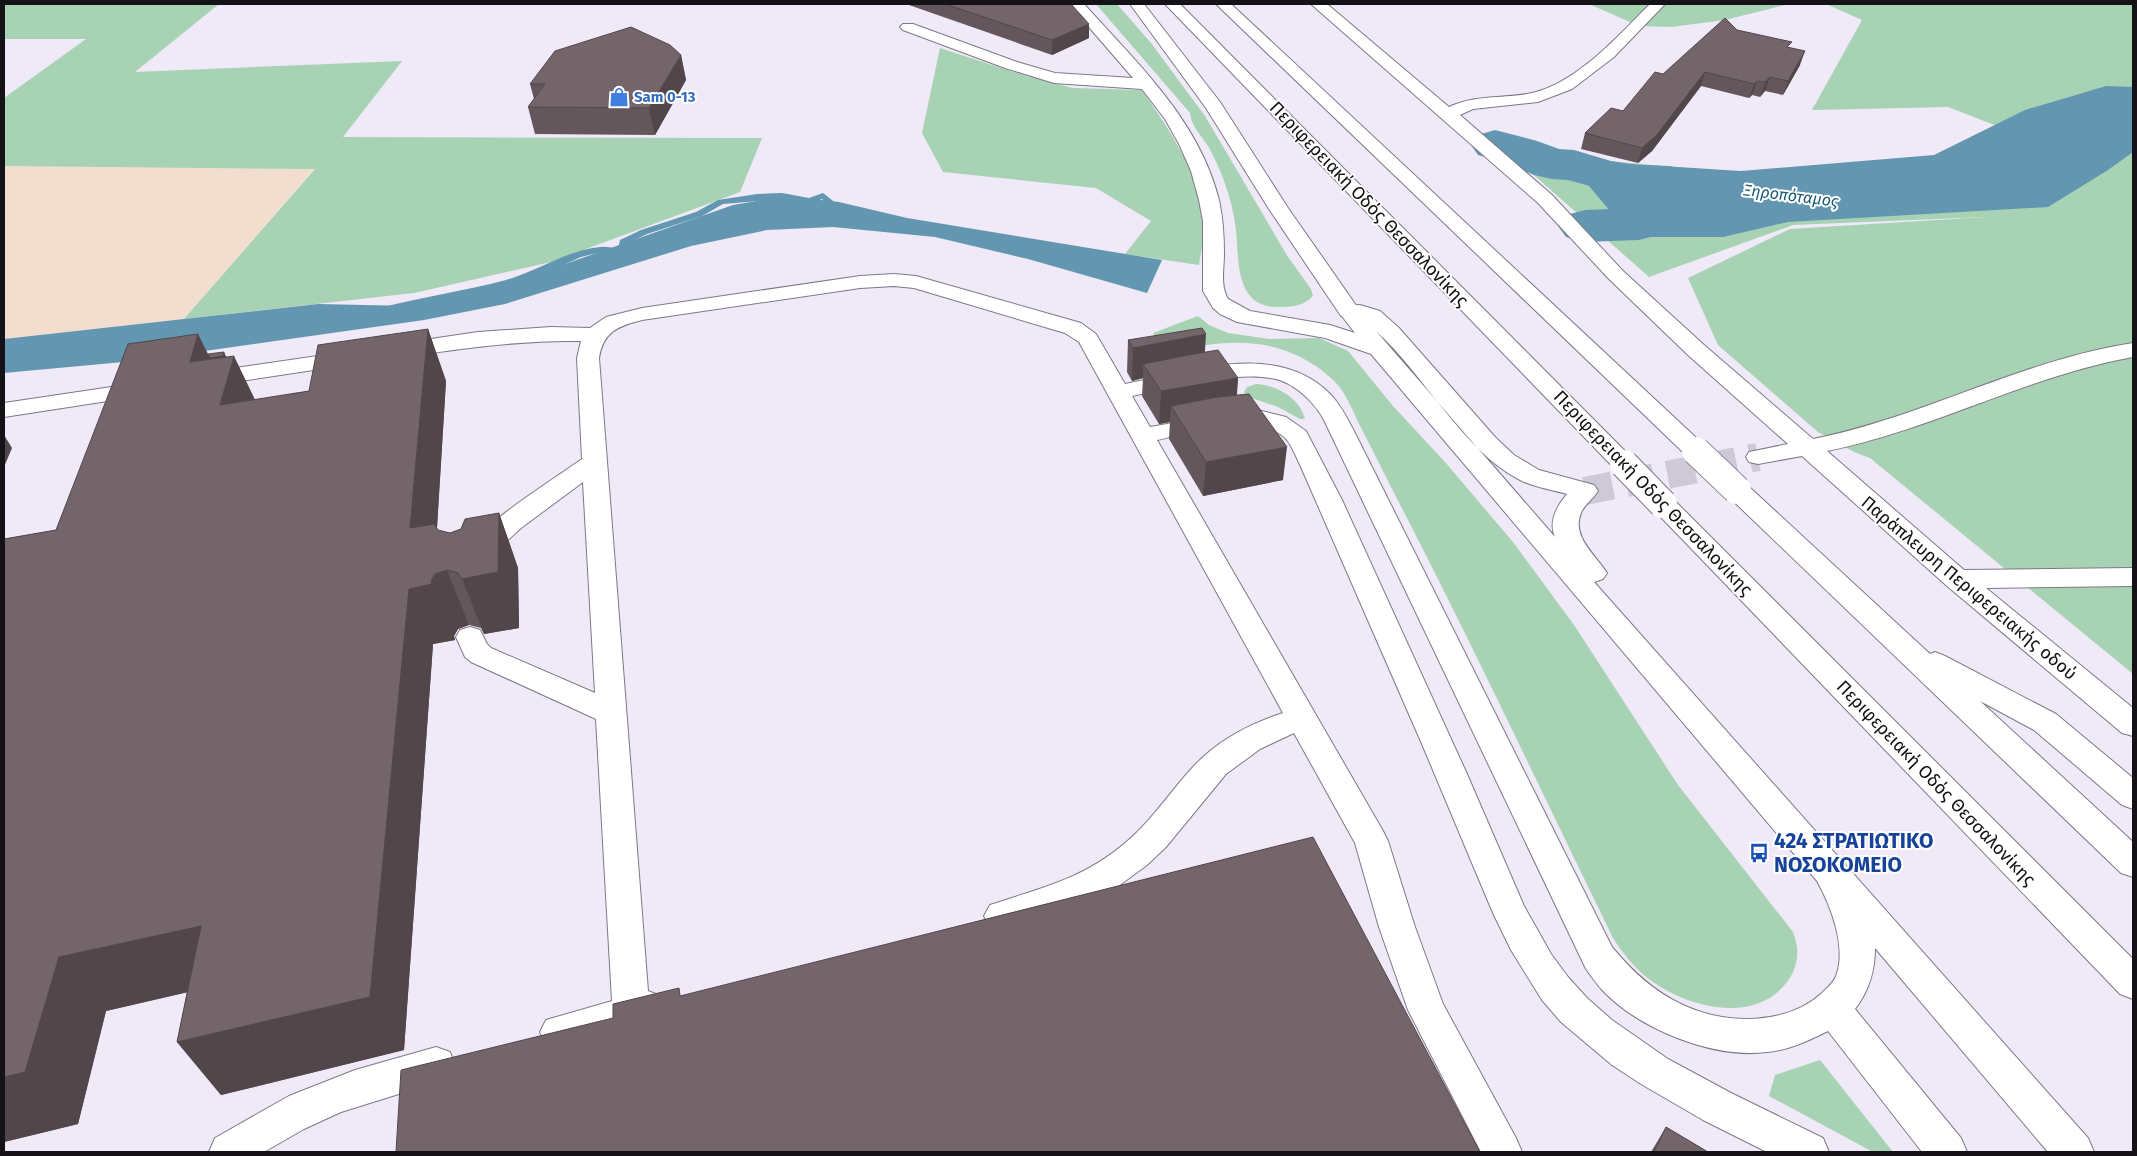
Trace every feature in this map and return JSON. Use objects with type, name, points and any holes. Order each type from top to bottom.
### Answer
[{"type":"main road","points":[[1076,4],[1147,84],[1183,133],[1204,182],[1212,221],[1215,296],[1219,302],[1231,312],[1245,317],[1330,332],[1380,351]]},
{"type":"main road","points":[[1138,4],[1225,122],[1279,209],[1349,311],[1380,351],[2074,1152]]},
{"type":"main road","name":"Περιφερειακή Οδός Θεσσαλονίκης","points":[[1172,4],[2133,983]]},
{"type":"main road","points":[[1223,4],[2133,863]]},
{"type":"main road","name":"Παράπλευρη Περιφερειακής οδού","points":[[1318,4],[1449,115],[1552,206],[1652,311],[1957,579],[2133,725]]},
{"type":"main road","points":[[1449,115],[1456,108],[1470,104],[1530,98],[1561,89],[1589,69],[1658,4]]},
{"type":"main road","points":[[908,27],[1011,65],[1054,78],[1147,84]]},
{"type":"main road","points":[[631,1012],[610,712],[596,462],[588,358],[589,347],[595,335],[614,322],[642,314],[846,284],[904,280],[949,290],[1078,330],[1088,339],[1371,841],[1408,963],[1427,1010],[1502,1152]]},
{"type":"main road","points":[[1282,324],[1349,311],[1368,314],[1391,333],[1486,442],[1510,464],[1530,475],[1585,491],[1575,500],[1566,516],[1566,531],[1571,543],[1594,575],[1708,710],[1754,783]]},
{"type":"main road","points":[[4,410],[478,339],[551,334],[595,335]]},
{"type":"main road","points":[[1758,457],[1807,448],[1902,424],[2058,366],[2107,354],[2133,350]]},
{"type":"main road","points":[[1118,392],[1247,370],[1265,371],[1293,378],[1323,400],[1343,432],[1606,971],[1621,986],[1649,1007],[1688,1024],[1708,1030],[1761,1036],[1786,1033],[1805,1026],[1832,1008],[1847,992],[1855,976],[1857,954],[1854,926],[1842,895],[1825,863]]},
{"type":"main road","points":[[1143,435],[1247,418],[1274,421],[1288,428],[1297,436],[1433,732],[1516,923],[1533,957],[1552,984],[1590,1025],[1637,1060],[1722,1108],[1809,1152]]},
{"type":"main road","points":[[472,577],[475,556],[483,546],[512,522],[596,462]]},
{"type":"main road","points":[[1957,579],[2133,577]]},
{"type":"main road","points":[[470,637],[475,650],[481,655],[610,712]]},
{"type":"main road","points":[[1903,646],[2045,722],[2133,796]]},
{"type":"main road","points":[[975,923],[1036,907],[1090,886],[1135,856],[1152,840],[1204,777],[1229,753],[1270,730],[1302,719]]},
{"type":"main road","points":[[528,1040],[679,1000]]},
{"type":"main road","points":[[1832,1008],[1947,1152]]},
{"type":"main road","points":[[229,1152],[270,1126],[329,1098],[374,1082],[472,1056]]},
{"type":"shaded area","points":[[4,166],[315,168],[184,319],[4,339]]},
{"type":"green space","points":[[4,4],[219,4],[135,72],[402,61],[343,137],[762,138],[740,192],[551,262],[414,293],[184,319],[315,169],[4,166],[4,98],[86,39],[4,39]]},
{"type":"green space","points":[[1096,4],[1117,4],[1151,43],[1205,116],[1288,257],[1311,289],[1313,296],[1310,299],[1290,307],[1266,306],[1255,300],[1247,292],[1239,269],[1232,205],[1217,163],[1194,126],[1190,113]]},
{"type":"green space","points":[[1589,4],[1789,4],[1725,20],[1671,27],[1639,26]]},
{"type":"green space","points":[[1826,4],[2133,4],[2133,674],[1870,458],[1854,452],[1818,432],[1718,345],[1688,278],[1790,229],[1985,217],[1793,225],[1649,277],[1500,145],[1576,158],[1871,185],[2041,143],[1948,107],[1812,110],[1862,20]]},
{"type":"green space","points":[[940,48],[1026,76],[1073,88],[1142,90],[1172,135],[1195,183],[1204,218],[1204,235],[1199,265],[1125,254],[1151,221],[1096,188],[943,172],[922,133]]},
{"type":"green space","points":[[1198,316],[1209,325],[1228,333],[1269,339],[1319,338],[1348,351],[1393,406],[1445,462],[1513,542],[1574,625],[1678,785],[1793,932],[1797,949],[1796,965],[1791,976],[1777,992],[1761,1002],[1741,1007],[1721,1008],[1700,1004],[1680,997],[1661,987],[1636,968],[1613,938],[1458,619],[1341,389],[1320,369],[1301,357],[1264,345],[1225,343],[1165,352],[1153,333]]},
{"type":"green space","points":[[1256,384],[1272,387],[1293,399],[1305,419],[1300,419],[1278,407],[1246,396],[1244,392],[1247,387]]},
{"type":"green space","points":[[1820,1060],[1893,1152],[1873,1152],[1769,1096],[1775,1075]]},
{"type":"water","points":[[2106,86],[2133,87],[2133,152],[2108,170],[2048,207],[1788,222],[1723,237],[1632,237],[1567,160],[1741,171],[1934,155],[2025,110]]},
{"type":"water","points":[[786,196],[839,202],[907,218],[1162,260],[1147,293],[1028,259],[935,237],[833,227],[767,230],[691,246],[505,304],[424,320],[134,361],[4,373],[4,339],[318,304],[410,306],[511,283],[733,205]]},
{"type":"building","points":[[945,4],[1071,4],[1089,24],[1052,40]]},
{"type":"building","points":[[1725,18],[1737,30],[1792,42],[1787,47],[1805,51],[1788,81],[1770,77],[1765,82],[1757,81],[1754,84],[1705,72],[1656,136],[1642,148],[1585,133],[1611,108],[1623,111],[1655,72],[1663,74]]},
{"type":"building","points":[[631,27],[670,45],[681,55],[649,108],[528,107],[545,84],[530,84],[555,51]]},
{"type":"building","points":[[1202,328],[1206,334],[1133,348],[1128,340]]},
{"type":"building","points":[[428,329],[410,528],[434,524],[438,530],[450,533],[461,529],[465,519],[499,513],[498,572],[462,579],[458,573],[447,570],[435,574],[431,581],[432,584],[409,589],[370,997],[177,1042],[201,926],[59,957],[25,1072],[4,1077],[4,539],[56,530],[128,344],[198,334],[190,362],[234,356],[220,405],[309,391],[318,345]]},
{"type":"building","points":[[1218,350],[1238,378],[1161,391],[1143,364],[1188,355]]},
{"type":"building","points":[[224,352],[223,356],[210,358],[208,354]]},
{"type":"building","points":[[1249,394],[1287,447],[1206,462],[1171,406],[1217,397]]},
{"type":"building","points":[[1313,837],[1480,1152],[396,1152],[401,1070],[613,1018],[613,1004],[679,988],[680,996]]},
{"type":"building","points":[[1666,1127],[1708,1152],[1654,1152]]},
{"type":"waterway","points":[[1495,145],[1520,151],[1552,164],[1574,165],[1603,175],[1636,180]]},
{"type":"waterway","name":"Ξηροπόταμος","points":[[1585,226],[1639,224],[1647,215],[1634,201],[1638,191],[1636,180]]},
{"type":"waterway","name":"Ξηροπόταμος","points":[[1636,180],[1669,181]]},
{"type":"waterway","points":[[383,310],[512,281],[540,272],[578,255],[601,249],[623,253],[623,242],[644,232],[699,214],[721,202],[782,196],[810,201],[823,196],[834,206],[841,207]]},
{"type":"tunnel","points":[[1585,491],[1758,457]]},
{"type":"place","name":"Sam 0-13","points":[[619,97]]},
{"type":"place","name":"424 ΣΤΡΑΤΙΩΤΙΚΟ ΝΟΣΟΚΟΜΕΙΟ","points":[[1759,853]]}]
